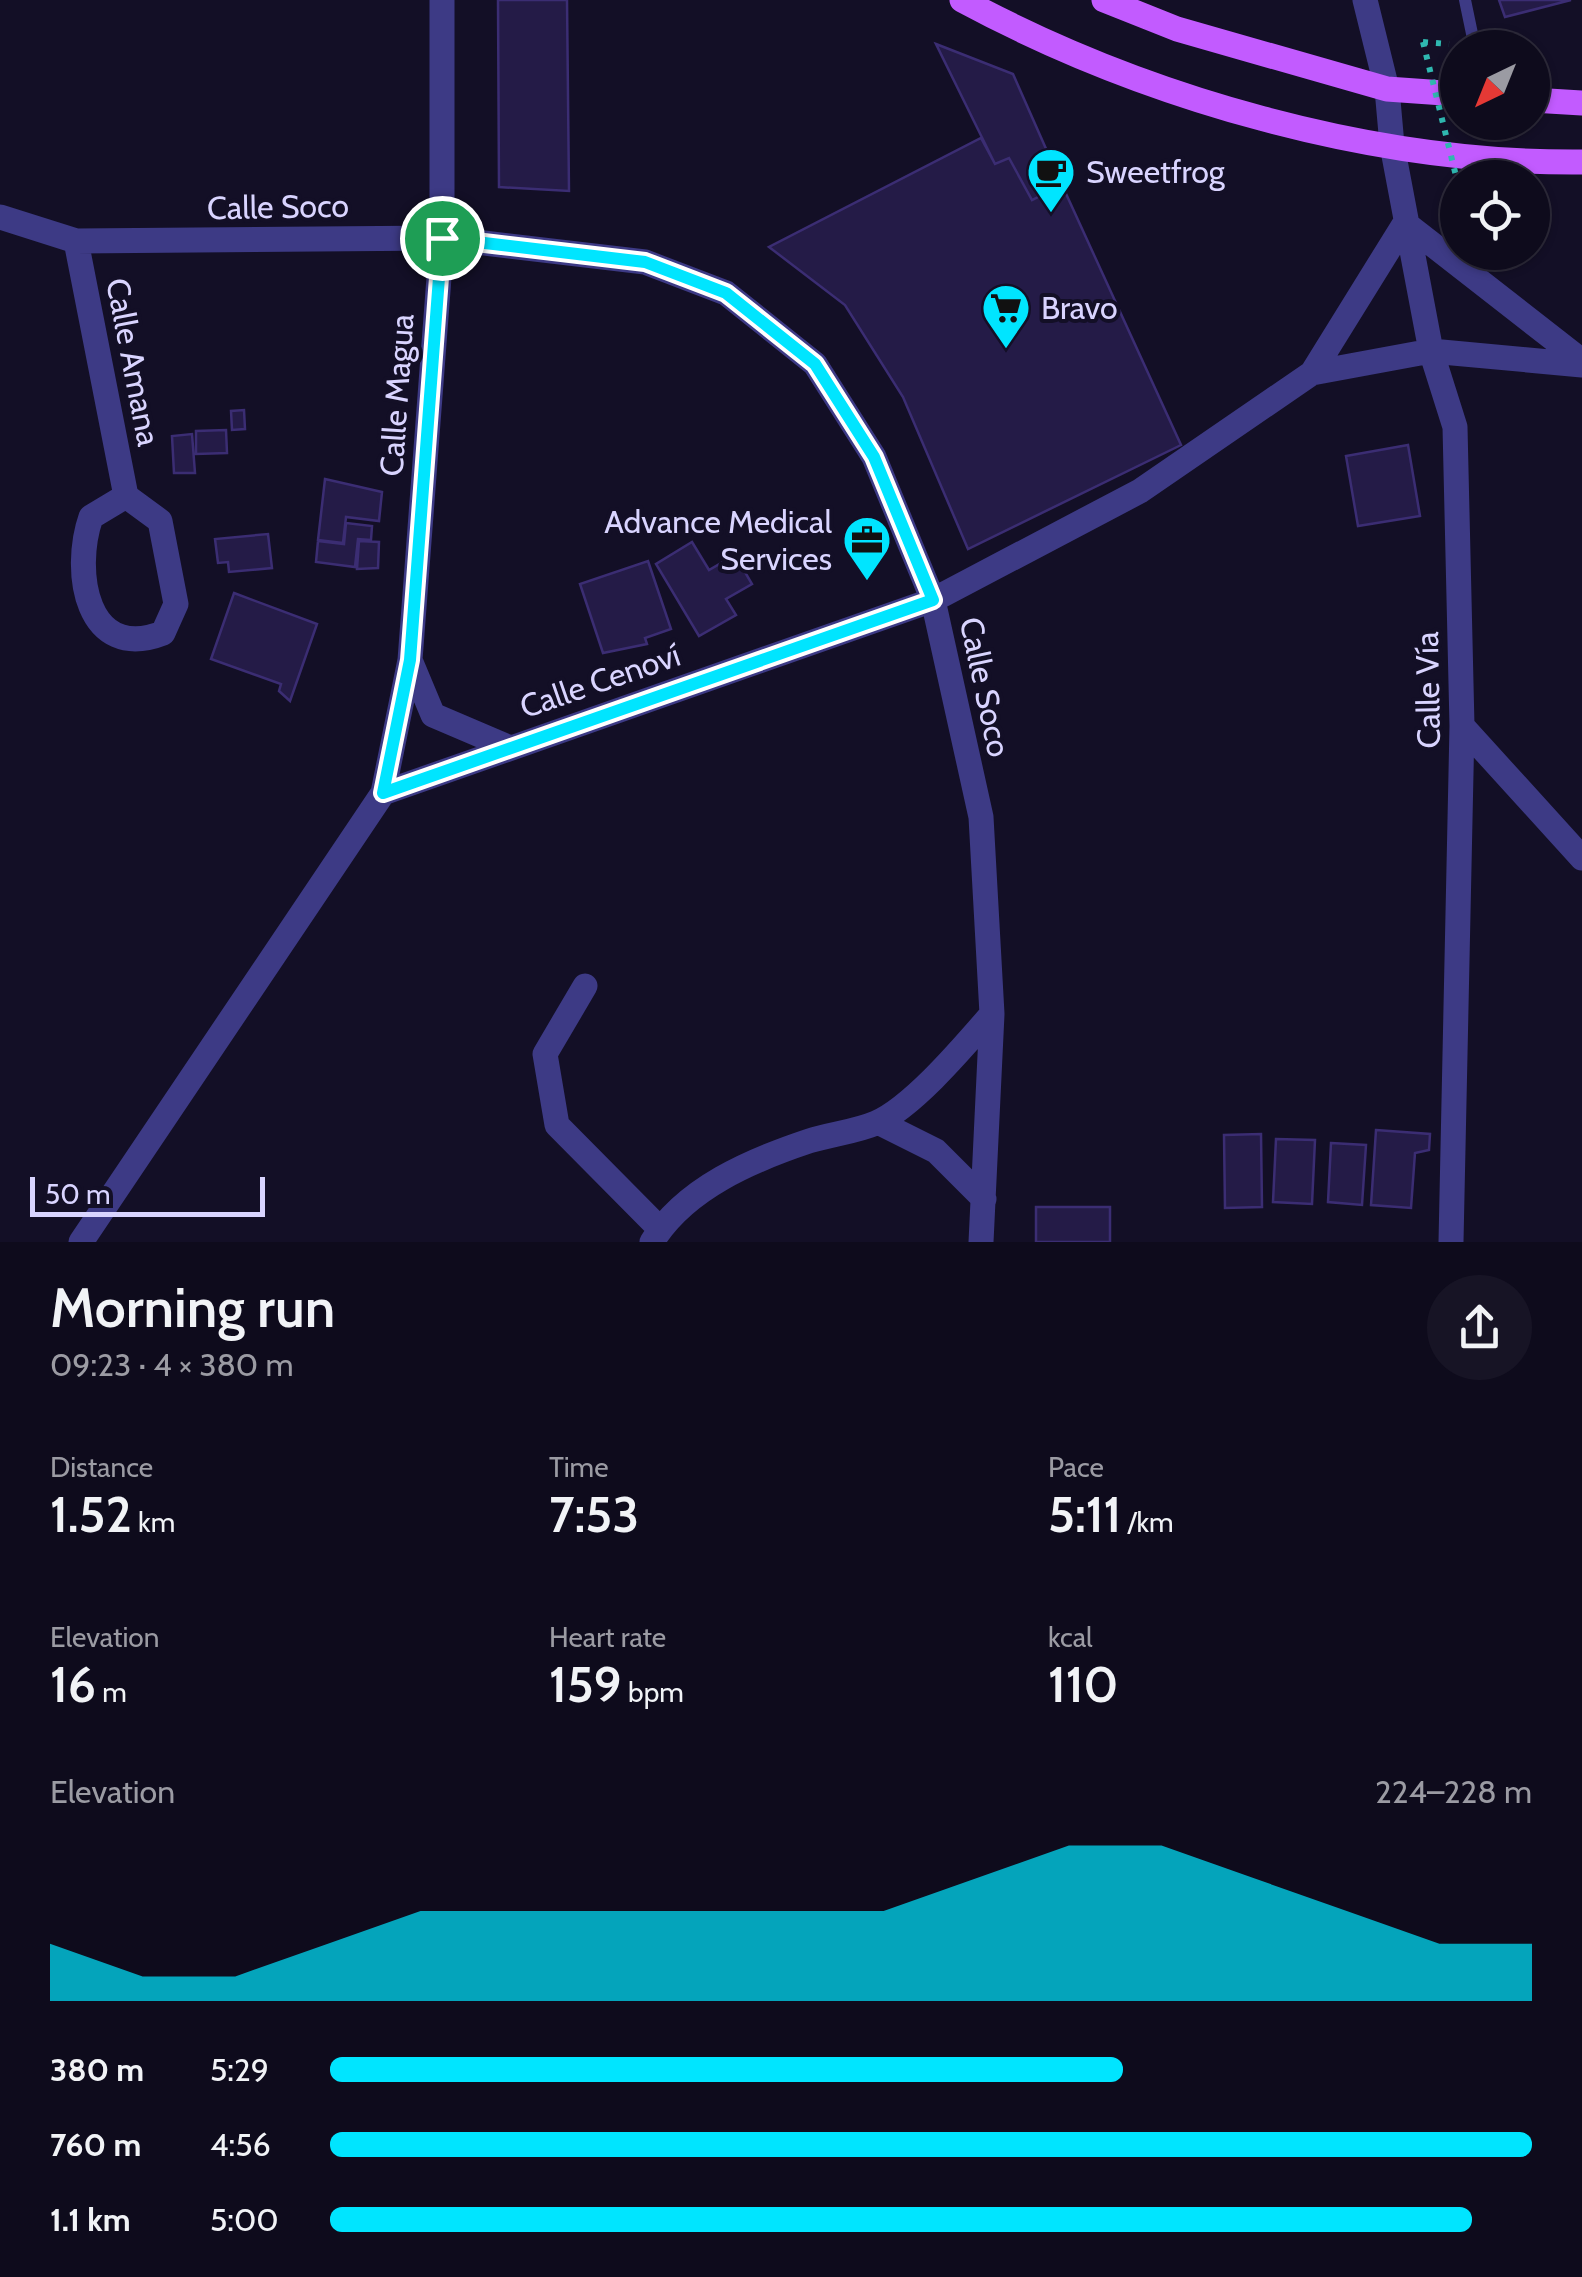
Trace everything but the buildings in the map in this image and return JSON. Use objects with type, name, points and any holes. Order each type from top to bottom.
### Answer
[{"type":"main road","points":[[962,0],[1091,61],[1188,97],[1392,146],[1473,157],[1582,162]]},
{"type":"main road","points":[[1104,0],[1177,30],[1387,89],[1440,93]]},
{"type":"main road","points":[[1550,101],[1582,103]]},
{"type":"street","name":"Calle Magua","points":[[383,793],[410,660],[442,238],[442,0]]},
{"type":"street","name":"Calle Vía","points":[[1365,0],[1387,89],[1392,146],[1431,351],[1455,427],[1462,726],[1451,1242]]},
{"type":"street","name":"Calle Soco","points":[[0,217],[76,241],[442,238],[645,262],[726,293],[815,364],[874,457],[933,600],[981,818],[992,1014],[982,1242]]},
{"type":"street","points":[[1312,373],[1405,223],[1582,363]]},
{"type":"street","name":"Calle Amana","points":[[76,241],[126,496],[160,521],[176,604],[163,633],[142,641],[121,640],[100,626],[88,602],[86,530],[91,516],[126,496]]},
{"type":"street","points":[[1312,373],[1431,351],[1582,363]]},
{"type":"street","name":"Calle Cenoví","points":[[383,793],[933,600],[1140,491],[1312,373]]},
{"type":"street","points":[[410,660],[432,715],[508,747]]},
{"type":"street","points":[[1462,726],[1582,858]]},
{"type":"street","points":[[81,1242],[383,793]]},
{"type":"street","points":[[584,986],[545,1054],[557,1125],[656,1236],[716,1179],[808,1141],[878,1122],[954,1056],[992,1014]]},
{"type":"street","points":[[878,1122],[936,1151],[984,1199]]},
{"type":"lane","points":[[1466,0],[1471,30]]},
{"type":"path","points":[[1440,41],[1423,42],[1440,111]]},
{"type":"place","name":"Sweetfrog","points":[[1051,214]]},
{"type":"place","name":"Bravo","points":[[1006,350]]},
{"type":"place","name":"Advance Medical Services","points":[[867,582]]},
{"type":"route","points":[[442,238],[645,262],[726,293],[815,364],[874,457],[933,600],[383,793],[410,660],[442,238]]}]
